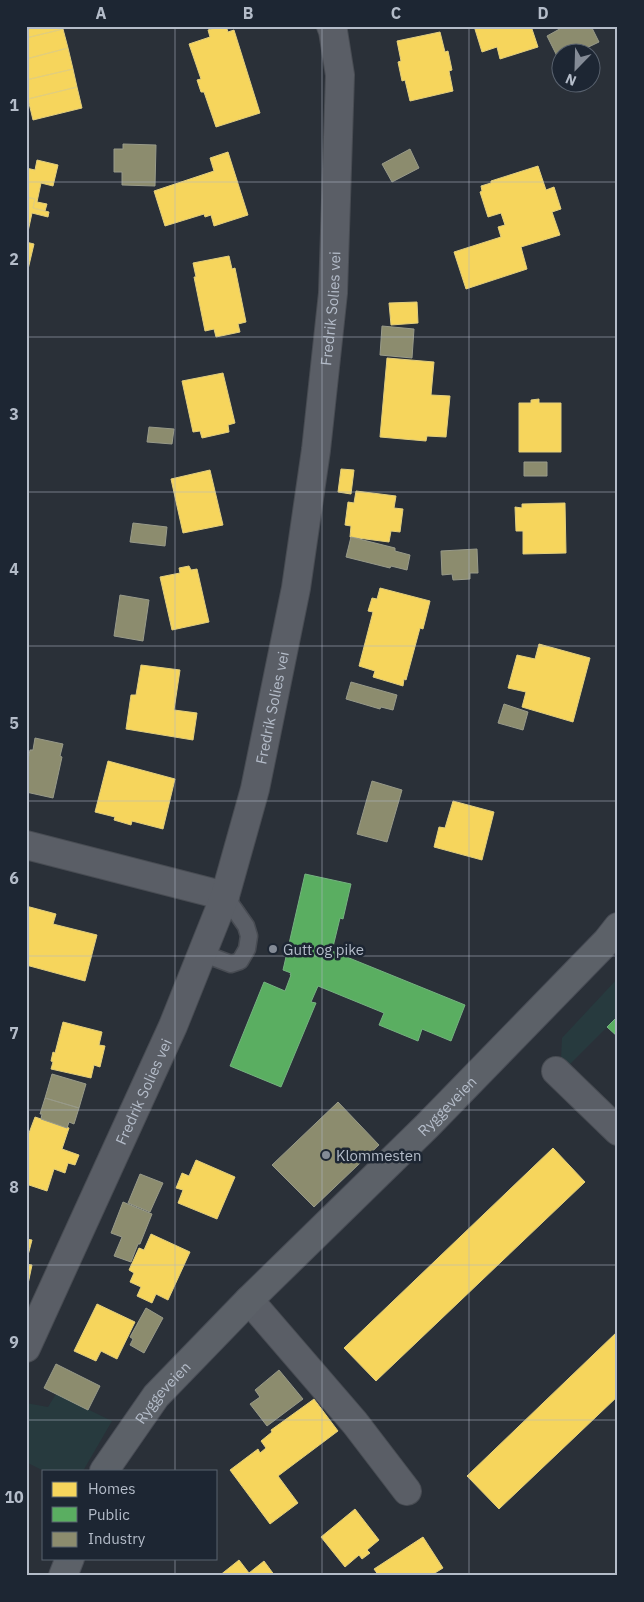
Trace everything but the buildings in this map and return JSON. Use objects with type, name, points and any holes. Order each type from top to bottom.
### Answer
[{"type":"main road","name":"Ryggeveien","points":[[105,1470],[156,1396],[249,1300],[427,1126],[587,962],[618,927]]},
{"type":"main road","points":[[63,1576],[69,1560]]},
{"type":"street","name":"Fredrik Solies vei","points":[[26,1348],[173,1026],[226,896],[255,788],[296,588],[316,450],[333,294],[340,75],[331,26]]},
{"type":"street","points":[[26,845],[226,896]]},
{"type":"street","points":[[556,1071],[618,1132]]},
{"type":"street","points":[[249,1300],[355,1423],[406,1491]]},
{"type":"lane","points":[[202,953],[231,964],[240,961],[247,949],[248,936],[246,926],[226,896]]},
{"type":"green space","points":[[618,978],[618,1016],[567,1067],[561,1059],[562,1038]]},
{"type":"green space","points":[[56,1394],[112,1421],[84,1470],[42,1470],[26,1462],[26,1403],[48,1407]]},
{"type":"place","name":"Gutt og pike","points":[[273,949]]},
{"type":"place","name":"Klommesten","points":[[326,1155]]}]
